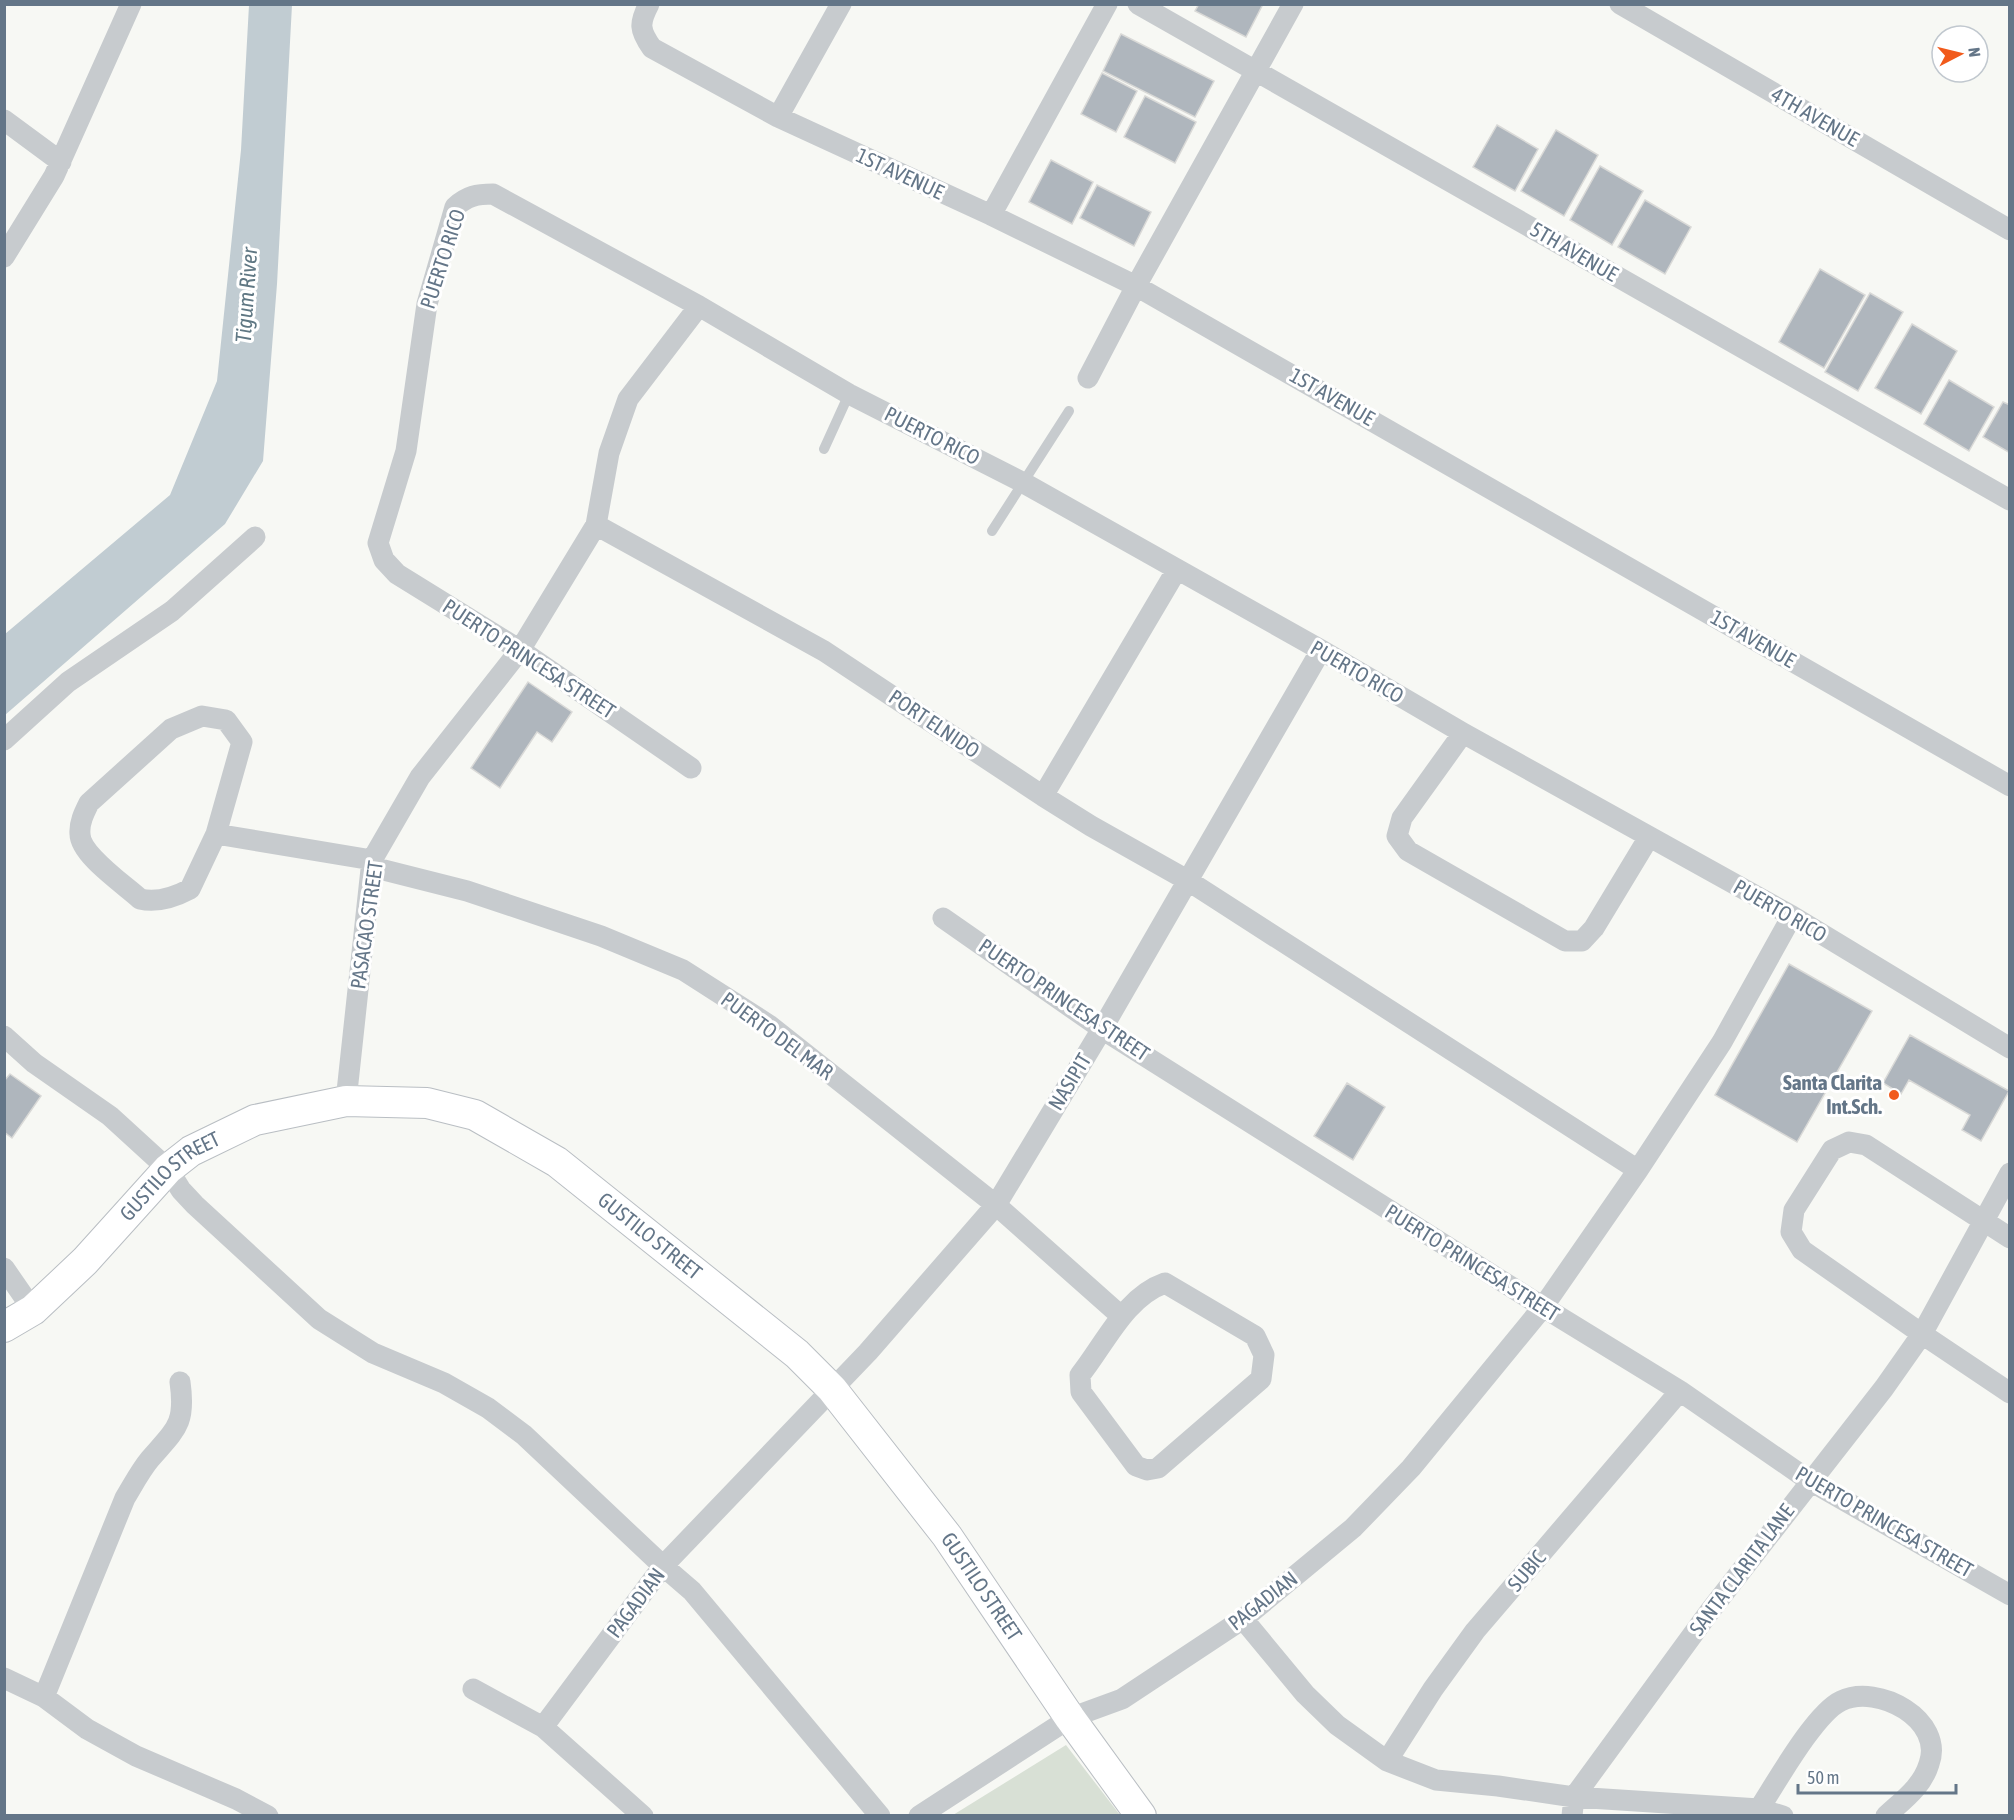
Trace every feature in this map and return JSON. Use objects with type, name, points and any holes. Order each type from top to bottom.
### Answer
[{"type":"street","points":[[4,257],[61,162],[131,4]]},
{"type":"street","name":"1ST AVENUE","points":[[649,4],[643,16],[642,34],[652,48],[778,117],[991,215],[1136,286],[2010,786]]},
{"type":"street","points":[[778,117],[841,4]]},
{"type":"street","points":[[991,215],[1107,4]]},
{"type":"street","name":"5TH AVENUE","points":[[1138,4],[2010,500]]},
{"type":"street","points":[[1088,378],[1136,286],[1293,4]]},
{"type":"street","name":"4TH AVENUE","points":[[1620,4],[2010,230]]},
{"type":"street","points":[[4,120],[61,162]]},
{"type":"street","name":"PUERTO RICO","points":[[378,543],[406,451],[427,304],[455,207],[465,198],[478,194],[493,194],[699,306],[849,394],[1022,482],[1176,571],[1321,650],[1463,733],[1791,916],[2010,1048]]},
{"type":"street","points":[[520,650],[596,525],[609,453],[628,399],[699,306]]},
{"type":"street","name":"PORT ELNIDO","points":[[596,525],[824,651],[1090,826],[1187,880],[1638,1170]]},
{"type":"street","points":[[4,740],[68,682],[172,611],[255,537]]},
{"type":"street","name":"PUERTO PRINCESA STREET","points":[[378,543],[384,560],[397,574],[520,650],[691,768]]},
{"type":"street","points":[[1043,796],[1176,571]]},
{"type":"street","name":"PASACAO STREET","points":[[346,1101],[372,864],[420,777],[520,650]]},
{"type":"street","name":"NASIPIT","points":[[831,1389],[868,1352],[996,1205],[1102,1029],[1321,650]]},
{"type":"street","points":[[202,716],[226,720],[242,742],[216,834],[190,889],[168,898],[149,901],[140,899],[88,853],[80,837],[81,818],[89,803],[171,729],[202,716]]},
{"type":"street","points":[[1463,733],[1402,818],[1397,836],[1408,851],[1565,941],[1582,941],[1594,928],[1649,837]]},
{"type":"street","name":"PUERTO DEL MAR","points":[[216,834],[372,864],[478,895],[601,936],[684,970],[769,1025],[996,1205],[1121,1317]]},
{"type":"street","name":"PAGADIAN","points":[[919,1815],[1071,1718],[1122,1698],[1243,1619],[1353,1528],[1411,1468],[1543,1307],[1638,1170],[1722,1042],[1791,916]]},
{"type":"street","name":"PUERTO PRINCESA STREET","points":[[943,918],[1102,1029],[1680,1391],[1810,1481],[2010,1595]]},
{"type":"street","points":[[4,1036],[34,1063],[110,1116],[168,1169],[181,1190],[195,1205],[319,1319],[373,1353],[444,1383],[488,1408],[524,1435],[692,1591],[880,1815]]},
{"type":"street","name":"GUSTILO STREET","points":[[4,1327],[33,1310],[85,1261],[168,1169],[191,1151],[255,1120],[346,1101],[427,1103],[475,1115],[557,1162],[797,1354],[831,1389],[947,1536],[1071,1718],[1141,1815]]},
{"type":"street","points":[[2010,1238],[1866,1145],[1849,1142],[1832,1150],[1794,1210],[1791,1232],[1802,1250],[2010,1393]]},
{"type":"street","name":"SANTA CLARITA LANE","points":[[1573,1806],[1710,1611],[1884,1388],[1922,1334],[2010,1173]]},
{"type":"street","points":[[4,1268],[33,1310]]},
{"type":"street","points":[[1165,1283],[1255,1336],[1264,1355],[1261,1379],[1158,1468],[1147,1470],[1136,1466],[1081,1392],[1080,1375],[1121,1317],[1153,1287],[1165,1283]]},
{"type":"street","points":[[44,1697],[125,1498],[138,1475],[177,1427],[182,1413],[180,1382]]},
{"type":"street","name":"PAGADIAN","points":[[543,1727],[663,1566],[831,1389]]},
{"type":"street","name":"SUBIC","points":[[1387,1761],[1433,1689],[1475,1632],[1680,1391]]},
{"type":"street","points":[[1243,1619],[1305,1694],[1337,1725],[1387,1761],[1436,1780],[1498,1786],[1573,1806],[1759,1809],[1783,1815]]},
{"type":"street","points":[[4,1678],[44,1697],[87,1729],[136,1756],[268,1815]]},
{"type":"street","points":[[473,1689],[543,1727],[643,1815]]},
{"type":"street","points":[[1759,1809],[1826,1711],[1842,1700],[1869,1696],[1898,1704],[1922,1723],[1931,1742],[1930,1762],[1921,1783],[1886,1815]]},
{"type":"lane","points":[[824,449],[849,394]]},
{"type":"lane","points":[[992,531],[1069,411]]},
{"type":"shaded area","points":[[1066,1745],[1120,1815],[953,1815]]},
{"type":"water","name":"Tigum River","points":[[249,5],[292,5],[277,284],[263,461],[225,524],[5,715],[5,634],[170,495],[217,381],[241,150]]},
{"type":"building","points":[[1199,4],[1263,4],[1246,37],[1195,11]]},
{"type":"building","points":[[1121,34],[1214,81],[1195,117],[1103,71]]},
{"type":"building","points":[[1102,73],[1137,91],[1116,132],[1081,114]]},
{"type":"building","points":[[1145,96],[1196,122],[1175,163],[1124,137]]},
{"type":"building","points":[[1497,125],[1538,149],[1515,191],[1473,167]]},
{"type":"building","points":[[1556,130],[1598,155],[1564,216],[1521,191]]},
{"type":"building","points":[[1051,160],[1093,182],[1072,224],[1029,202]]},
{"type":"building","points":[[1600,166],[1643,191],[1612,245],[1570,220]]},
{"type":"building","points":[[1097,185],[1151,212],[1134,246],[1080,218]]},
{"type":"building","points":[[1645,200],[1691,227],[1665,274],[1618,247]]},
{"type":"building","points":[[1820,269],[1865,295],[1824,368],[1779,342]]},
{"type":"building","points":[[1870,293],[1903,312],[1858,391],[1825,372]]},
{"type":"building","points":[[1912,324],[1957,351],[1921,414],[1875,388]]},
{"type":"building","points":[[1949,380],[1994,407],[1969,451],[1924,424]]},
{"type":"building","points":[[2003,402],[2010,405],[2010,453],[1983,437]]},
{"type":"building","points":[[528,682],[572,712],[552,742],[537,732],[500,788],[471,768]]},
{"type":"building","points":[[1789,964],[1872,1011],[1797,1142],[1715,1095]]},
{"type":"building","points":[[1910,1035],[2009,1091],[1981,1141],[1962,1130],[1970,1115],[1909,1080],[1901,1094],[1883,1083]]},
{"type":"building","points":[[10,1074],[41,1096],[12,1138],[4,1132],[4,1081]]},
{"type":"building","points":[[1347,1083],[1385,1107],[1353,1160],[1314,1136]]},
{"type":"place","name":"Santa Clarita Int.Sch.","points":[[1894,1095]]}]
